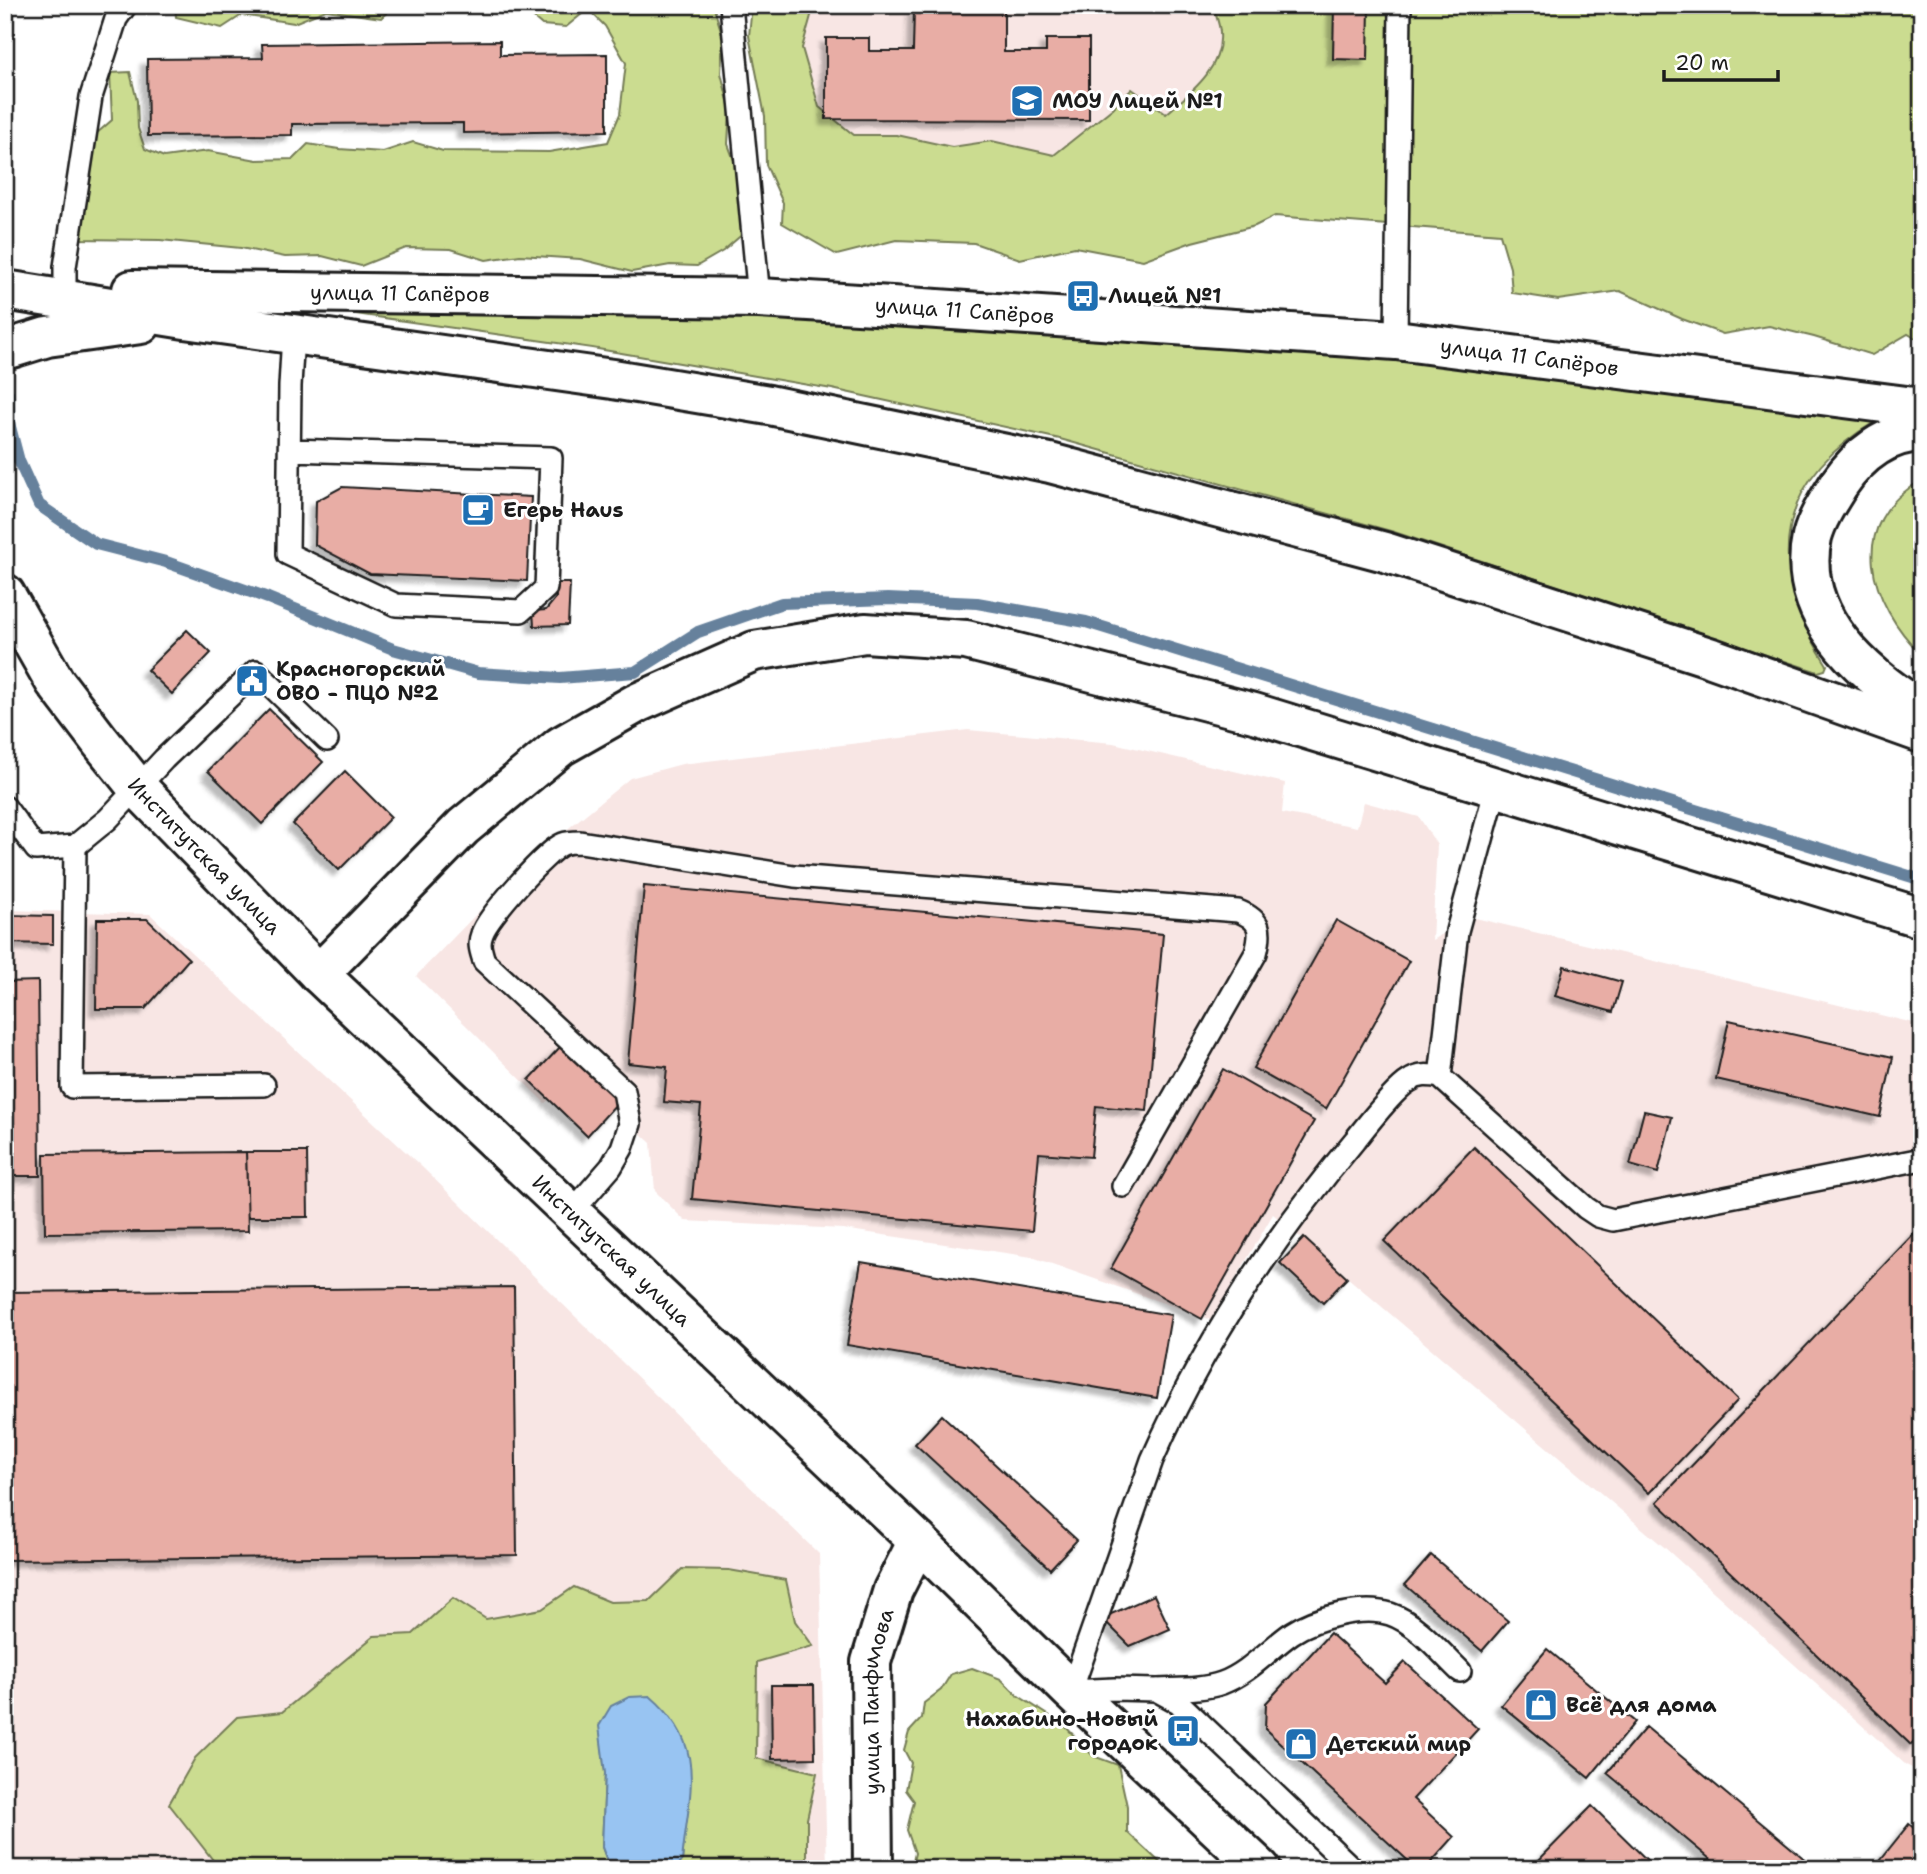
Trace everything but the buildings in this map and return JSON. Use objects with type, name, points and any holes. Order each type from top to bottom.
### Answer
[{"type":"street","name":"улица 11 Сапёров","points":[[5,290],[65,288],[759,298],[1396,340],[1922,408]]},
{"type":"street","points":[[5,290],[185,319],[613,379],[769,405],[1050,463],[1385,552],[1712,658],[1922,733]]},
{"type":"street","points":[[5,350],[47,337],[185,319]]},
{"type":"street","points":[[1922,432],[1889,439],[1867,452],[1848,470],[1821,514],[1812,536],[1810,561],[1813,587],[1826,622],[1843,648],[1897,695],[1922,711]]},
{"type":"street","name":"Институтская улица","points":[[5,594],[55,682],[137,786],[319,974],[1261,1869]]},
{"type":"street","points":[[319,974],[463,827],[561,746],[638,703],[754,651],[865,633],[966,640],[1254,713],[1922,918]]},
{"type":"street","name":"улица Панфилова","points":[[873,1869],[871,1662],[893,1590],[918,1541]]},
{"type":"lane","points":[[65,288],[65,267],[91,97],[116,19],[126,5]]},
{"type":"lane","points":[[731,5],[759,298]]},
{"type":"lane","points":[[1396,340],[1400,5]]},
{"type":"lane","points":[[290,450],[551,458],[546,588],[521,611],[396,605],[288,554],[290,386],[293,334]]},
{"type":"lane","points":[[5,807],[36,849],[75,846],[108,819],[137,786],[256,671],[327,740]]},
{"type":"lane","points":[[1440,1077],[1457,931],[1496,788]]},
{"type":"lane","points":[[571,1213],[611,1167],[622,1149],[630,1124],[624,1091],[484,961],[479,946],[482,932],[496,909],[552,851],[564,844],[580,842],[794,876],[1238,911],[1251,916],[1258,925],[1260,939],[1256,953],[1123,1186]]},
{"type":"lane","points":[[75,846],[72,1087],[264,1085]]},
{"type":"lane","points":[[1460,1671],[1413,1627],[1389,1614],[1343,1613],[1294,1632],[1245,1670],[1222,1683],[1197,1688],[1071,1691],[1152,1460],[1174,1412],[1249,1282],[1322,1179],[1370,1121],[1408,1081],[1424,1075],[1440,1077],[1586,1208],[1598,1216],[1613,1220],[1922,1159]]},
{"type":"lane","points":[[1156,1690],[1191,1712],[1353,1869]]},
{"type":"shaded area","name":"МОУ Лицей №1","points":[[787,5],[1263,5],[1262,215],[797,196]]},
{"type":"shaded area","points":[[968,730],[1113,743],[1285,783],[1282,813],[1357,827],[1364,802],[1419,817],[1437,845],[1432,940],[1471,917],[1922,1025],[1922,1773],[1906,1765],[1664,1547],[1273,1214],[1212,1320],[1032,1257],[843,1229],[685,1221],[655,1191],[651,1143],[613,1108],[587,1136],[549,1100],[545,1103],[416,976],[526,863],[630,778],[682,764]]},
{"type":"shaded area","points":[[5,910],[150,914],[423,1168],[819,1554],[827,1869],[5,1869]]},
{"type":"green space","points":[[175,5],[395,5],[381,18],[326,10],[294,23],[242,15],[222,28],[176,17]]},
{"type":"green space","points":[[519,5],[713,5],[723,37],[721,73],[730,109],[728,144],[743,185],[745,232],[723,251],[697,266],[670,265],[632,272],[580,259],[520,255],[486,260],[451,249],[406,248],[361,266],[322,256],[285,257],[241,248],[160,240],[76,239],[96,134],[112,120],[110,73],[130,72],[137,101],[138,128],[145,149],[164,157],[208,151],[257,160],[293,159],[308,144],[383,152],[413,142],[443,151],[549,152],[608,142],[620,114],[626,63],[605,26],[588,9],[566,27],[542,25]]},
{"type":"green space","points":[[752,5],[814,5],[802,48],[819,107],[854,135],[897,135],[952,147],[992,141],[1054,155],[1113,108],[1132,89],[1166,114],[1185,98],[1211,69],[1220,46],[1220,33],[1213,5],[1922,5],[1922,342],[1908,334],[1872,355],[1769,326],[1723,334],[1620,291],[1558,300],[1512,293],[1510,268],[1500,234],[1275,216],[1255,226],[1192,242],[1143,260],[1075,247],[1020,259],[974,243],[896,240],[837,255],[782,223],[783,203],[766,165],[765,116],[749,36]]},
{"type":"green space","points":[[615,304],[1397,357],[1876,421],[1842,445],[1816,471],[1799,500],[1790,530],[1788,562],[1794,595],[1807,629],[1827,665],[1825,670],[1818,672],[1394,532],[1060,439],[832,389],[592,348],[307,307]]},
{"type":"green space","points":[[1922,480],[1922,655],[1889,612],[1878,588],[1873,564],[1874,541],[1882,519],[1897,498]]},
{"type":"green space","points":[[682,1569],[729,1570],[786,1580],[795,1621],[813,1646],[757,1662],[756,1758],[817,1773],[807,1819],[807,1869],[675,1869],[682,1861],[684,1840],[600,1726],[605,1773],[602,1847],[610,1869],[220,1869],[169,1804],[195,1758],[237,1717],[282,1712],[374,1636],[413,1634],[453,1598],[486,1619],[542,1609],[574,1587],[610,1602],[649,1601]]},
{"type":"green space","points":[[972,1668],[1001,1679],[1017,1695],[1064,1725],[1093,1756],[1118,1765],[1127,1806],[1127,1832],[1166,1868],[1171,1869],[911,1869],[915,1853],[907,1830],[914,1801],[906,1790],[911,1763],[904,1750],[909,1732],[922,1718],[924,1703],[941,1690],[951,1674]]},
{"type":"water","points":[[650,1696],[669,1715],[681,1734],[688,1753],[690,1793],[682,1861],[675,1869],[610,1869],[602,1847],[605,1773],[599,1726],[611,1706],[629,1697]]},
{"type":"waterway","points":[[8,393],[9,423],[19,461],[39,505],[96,544],[166,562],[268,598],[393,649],[478,673],[560,678],[635,672],[698,632],[782,603],[888,599],[977,603],[1086,622],[1922,880]]},
{"type":"place","name":"МОУ Лицей №1","points":[[1027,101]]},
{"type":"place","name":"Лицей №1","points":[[1083,296]]},
{"type":"place","name":"Егерь Haus","points":[[478,510]]},
{"type":"place","name":"Красногорский ОВО - ПЦО №2","points":[[252,681]]},
{"type":"place","name":"Всё для дома","points":[[1541,1705]]},
{"type":"place","name":"Нахабино-Новый городок","points":[[1183,1731]]},
{"type":"place","name":"Детский мир","points":[[1301,1744]]}]
